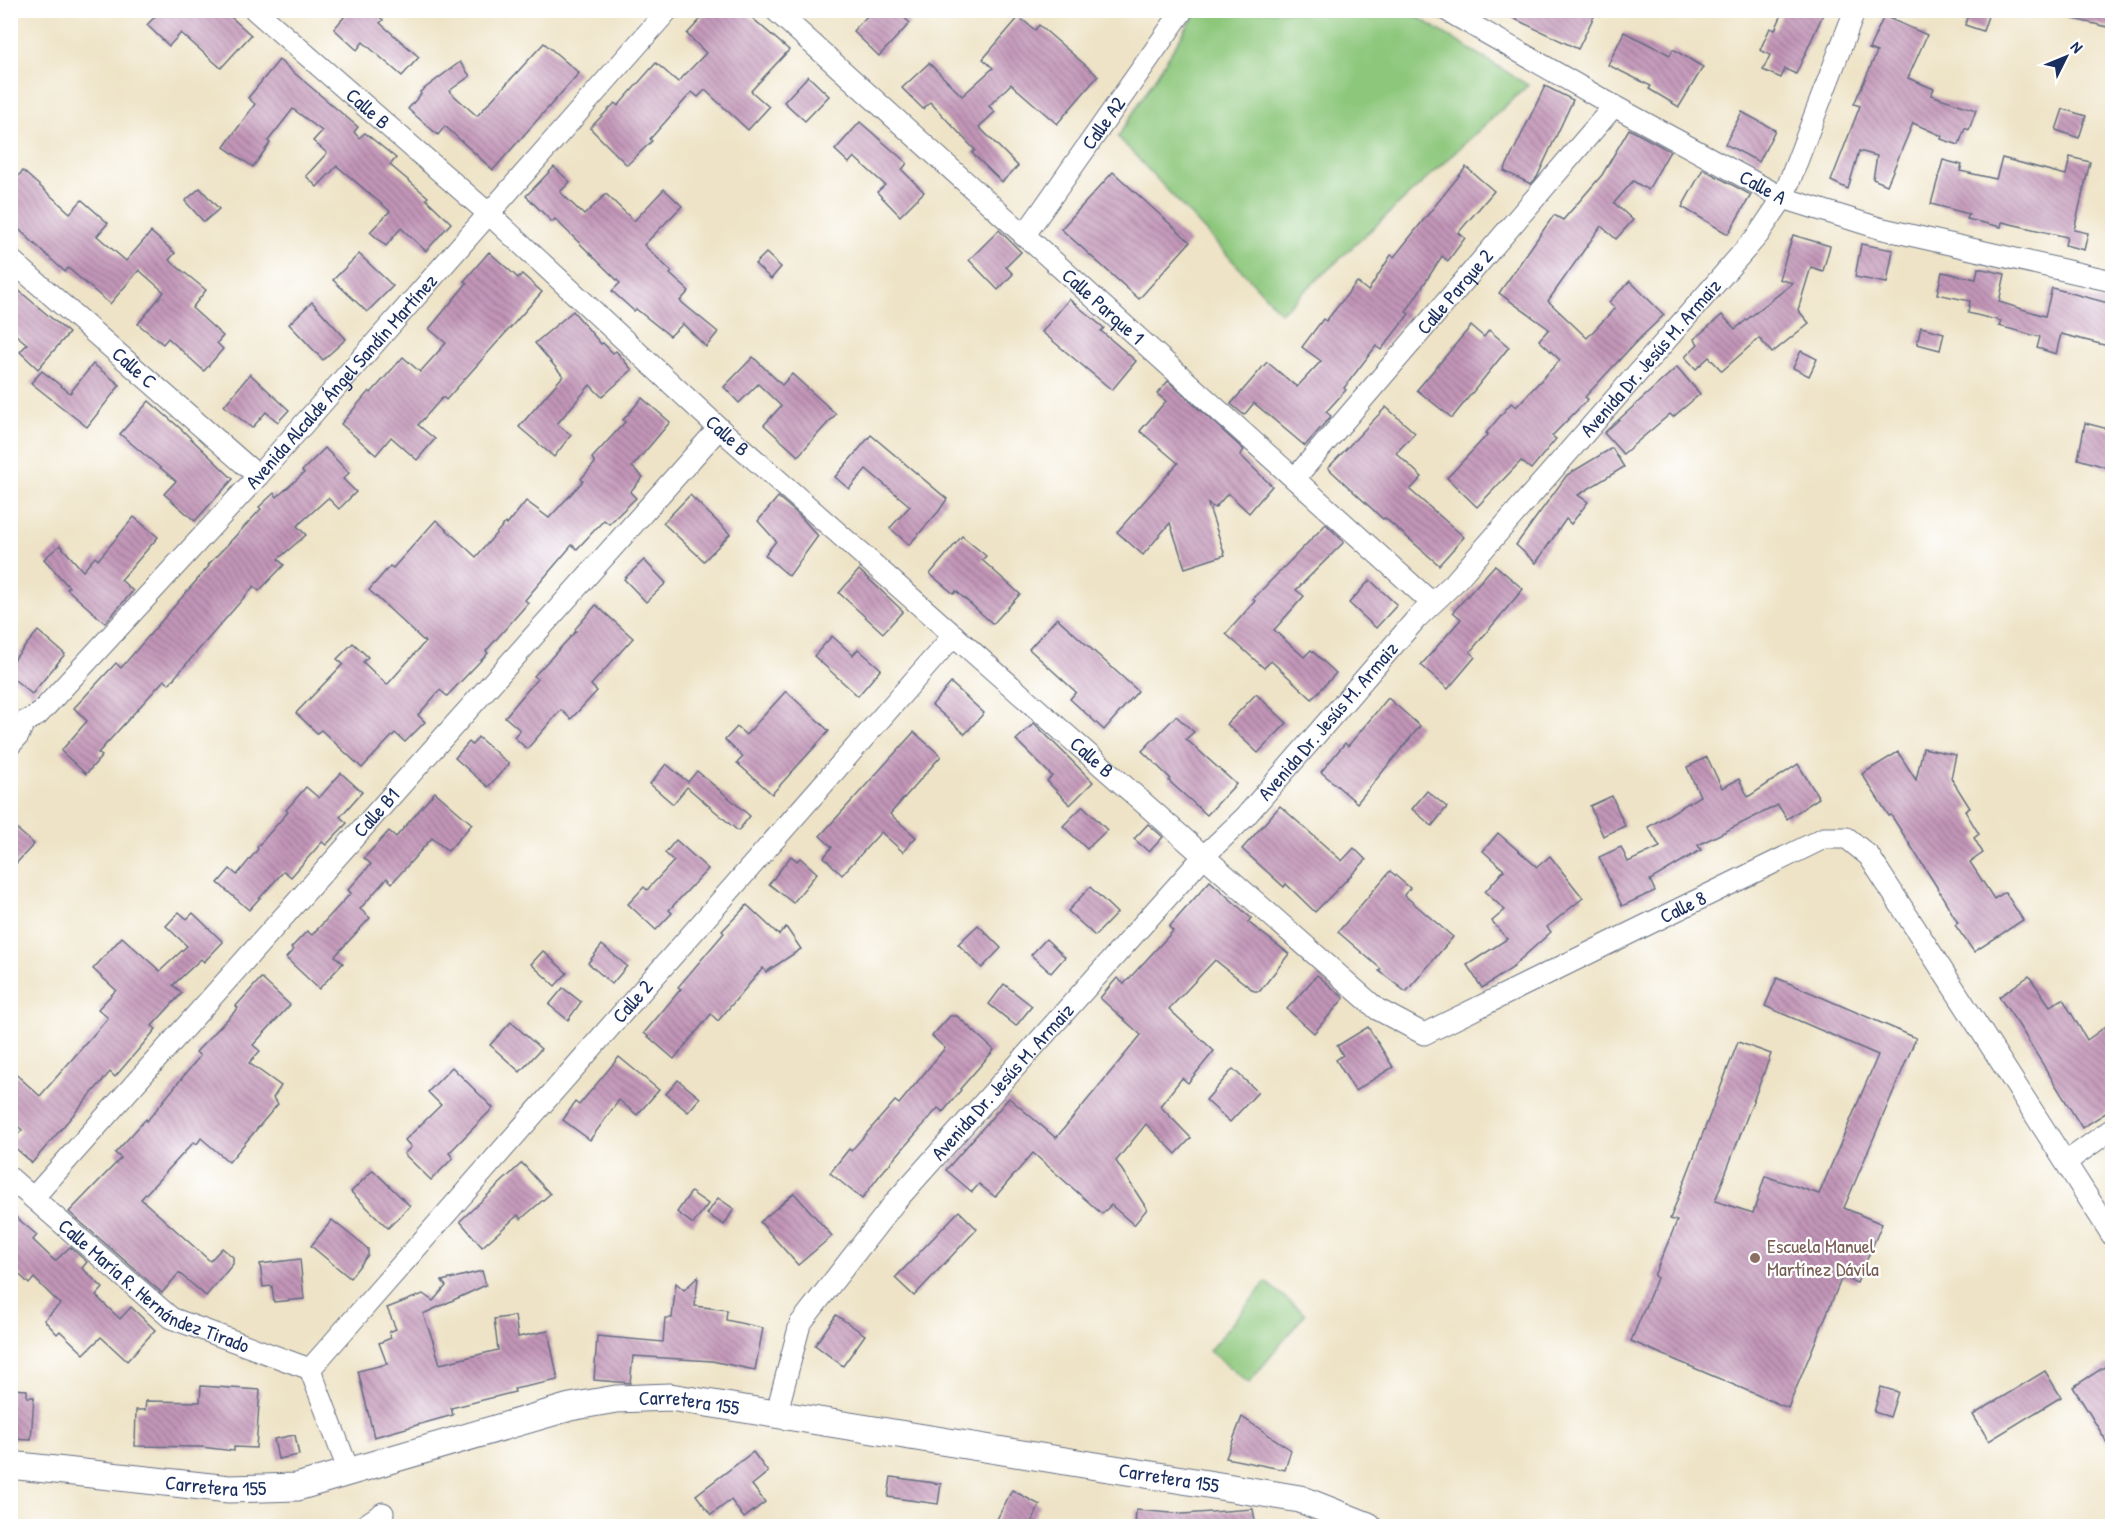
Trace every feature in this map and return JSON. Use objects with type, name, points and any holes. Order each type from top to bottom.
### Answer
[{"type":"street","name":"Calle B","points":[[255,10],[489,214],[719,428],[1204,856]]},
{"type":"street","name":"Avenida Alcalde Ángel Sandín Martínez","points":[[10,745],[18,736],[17,720],[38,715],[258,476],[668,10]]},
{"type":"street","name":"Calle Parque 1","points":[[775,10],[1024,236],[1296,477],[1432,603]]},
{"type":"street","name":"Calle A2","points":[[1024,236],[1183,10]]},
{"type":"street","name":"Calle A","points":[[1446,10],[1614,106],[1783,198],[1879,228],[2112,281]]},
{"type":"street","name":"Avenida Dr. Jesús M. Armaiz","points":[[776,1416],[800,1324],[895,1202],[1204,856],[1245,817],[1432,603],[1454,583],[1758,235],[1783,198],[1824,97],[1855,10]]},
{"type":"street","name":"Calle Parque 2","points":[[1296,477],[1614,106]]},
{"type":"street","name":"Calle C","points":[[10,259],[258,476]]},
{"type":"street","name":"Calle B1","points":[[33,1198],[719,428]]},
{"type":"street","name":"Calle 2","points":[[310,1369],[954,635]]},
{"type":"street","name":"Calle 8","points":[[1204,856],[1377,1009],[1424,1034],[1824,838],[1847,838],[1869,856],[2066,1162]]},
{"type":"street","points":[[2112,1129],[2066,1162],[2112,1235]]},
{"type":"street","name":"Calle María R. Hernández Tirado","points":[[10,1178],[171,1318],[310,1369]]},
{"type":"street","points":[[310,1369],[349,1472]]},
{"type":"street","name":"Carretera 155","points":[[10,1465],[229,1489],[297,1487],[570,1407],[616,1400],[670,1397],[776,1416],[1300,1498],[1368,1527]]},
{"type":"street","points":[[364,1527],[383,1513]]},
{"type":"green space","points":[[1197,11],[1408,11],[1528,85],[1281,313],[1118,137]]},
{"type":"green space","points":[[1266,1282],[1305,1314],[1249,1383],[1209,1351]]},
{"type":"building","points":[[161,10],[223,10],[251,35],[221,68],[181,33],[169,46],[147,25]]},
{"type":"building","points":[[350,10],[372,10],[383,20],[380,23],[419,57],[402,76],[363,42],[357,50],[334,29]]},
{"type":"building","points":[[709,10],[743,10],[789,50],[751,91],[769,107],[748,130],[705,90],[698,97],[692,92],[650,139],[652,141],[627,165],[590,128],[615,103],[618,106],[656,63],[678,82],[706,53],[687,34]]},
{"type":"building","points":[[873,10],[896,10],[910,23],[879,56],[853,31]]},
{"type":"building","points":[[1496,10],[1597,10],[1578,49]]},
{"type":"building","points":[[1784,10],[1825,10],[1796,74],[1785,69],[1781,78],[1763,70],[1770,55],[1760,50],[1770,28],[1775,30]]},
{"type":"building","points":[[1969,10],[1990,10],[1983,31],[1965,25]]},
{"type":"building","points":[[2065,10],[2112,10],[2112,28],[2065,17]]},
{"type":"building","points":[[1884,16],[1927,35],[1908,78],[1934,89],[1931,95],[1976,110],[1969,130],[1965,128],[1959,145],[1941,139],[1942,136],[1913,123],[1887,185],[1873,179],[1877,156],[1859,151],[1848,189],[1831,181],[1860,106],[1854,104],[1877,52],[1869,49]]},
{"type":"building","points":[[1019,17],[1035,30],[1039,25],[1098,76],[1057,124],[1011,84],[989,106],[995,112],[979,127],[1018,166],[1002,182],[972,153],[975,150],[930,102],[923,109],[902,88],[929,63],[962,96],[993,68],[983,59]]},
{"type":"building","points":[[1624,32],[1670,55],[1673,49],[1703,67],[1679,107],[1649,89],[1651,86],[1608,65]]},
{"type":"building","points":[[544,43],[579,73],[493,170],[445,126],[438,135],[408,109],[421,94],[420,92],[460,62],[470,76],[449,91],[477,116]]},
{"type":"building","points":[[279,60],[358,127],[354,132],[359,138],[365,133],[396,158],[390,165],[428,197],[426,199],[451,223],[426,251],[401,228],[386,246],[370,232],[390,211],[337,166],[317,187],[306,176],[327,153],[313,141],[322,131],[293,109],[268,141],[270,143],[253,167],[224,147],[255,104],[248,98]]},
{"type":"building","points":[[808,76],[829,96],[805,121],[784,102]]},
{"type":"building","points":[[1545,86],[1573,100],[1537,177],[1531,184],[1504,171]]},
{"type":"building","points":[[2063,109],[2086,116],[2079,138],[2056,130]]},
{"type":"building","points":[[1742,112],[1775,130],[1759,162],[1725,144]]},
{"type":"building","points":[[860,122],[907,163],[902,170],[924,192],[900,216],[877,192],[885,185],[854,157],[849,163],[835,150]]},
{"type":"building","points":[[1629,129],[1670,151],[1648,190],[1633,181],[1614,203],[1633,220],[1616,239],[1601,226],[1548,301],[1587,338],[1615,308],[1609,302],[1630,281],[1664,315],[1585,397],[1588,399],[1552,436],[1556,439],[1531,469],[1521,461],[1477,507],[1447,478],[1488,434],[1486,433],[1511,403],[1516,407],[1560,360],[1539,340],[1549,329],[1499,293],[1554,215],[1563,220],[1602,175]]},
{"type":"building","points":[[2070,157],[2090,162],[2074,230],[2088,233],[2084,250],[2065,245],[2067,237],[2002,222],[2001,227],[1967,219],[1969,214],[1931,204],[1943,160],[1962,165],[1960,171],[1996,179],[2002,158],[2066,175]]},
{"type":"building","points":[[554,167],[570,182],[560,192],[584,215],[606,194],[634,221],[664,189],[682,206],[644,245],[689,291],[680,301],[718,332],[706,347],[683,324],[670,336],[636,309],[634,311],[612,291],[620,283],[555,219],[552,222],[526,196]]},
{"type":"building","points":[[1466,167],[1494,191],[1458,233],[1465,238],[1448,261],[1442,256],[1406,312],[1409,314],[1381,350],[1376,346],[1344,388],[1346,390],[1326,412],[1331,416],[1305,446],[1254,403],[1244,415],[1231,404],[1267,362],[1297,387],[1321,361],[1302,347],[1323,319],[1326,321],[1357,282],[1368,291],[1391,255],[1394,257]]},
{"type":"building","points":[[1703,169],[1751,195],[1728,234],[1682,207]]},
{"type":"building","points":[[23,171],[70,213],[82,200],[108,223],[97,236],[126,261],[151,232],[175,253],[169,260],[206,290],[192,308],[223,336],[217,343],[223,349],[204,371],[168,338],[163,344],[138,324],[164,292],[139,270],[110,304],[68,268],[65,272],[10,221],[10,184]]},
{"type":"building","points":[[1113,172],[1190,242],[1139,299],[1061,229]]},
{"type":"building","points":[[200,188],[219,209],[204,222],[185,201]]},
{"type":"building","points":[[999,230],[1021,252],[1006,267],[1013,274],[998,290],[969,260]]},
{"type":"building","points":[[1793,235],[1830,246],[1823,271],[1811,267],[1798,310],[1809,323],[1772,353],[1759,338],[1722,371],[1709,357],[1696,369],[1685,357],[1698,344],[1694,339],[1722,315],[1735,329],[1793,283],[1779,279]]},
{"type":"building","points":[[1861,244],[1893,250],[1887,283],[1855,277]]},
{"type":"building","points":[[489,252],[518,278],[522,274],[542,292],[446,400],[443,397],[418,425],[435,439],[417,460],[391,437],[376,455],[341,424],[369,391],[371,393],[403,357],[420,372],[446,343],[429,329],[467,283],[464,281]]},
{"type":"building","points":[[766,253],[781,267],[771,279],[755,264]]},
{"type":"building","points":[[359,254],[393,286],[367,312],[333,280]]},
{"type":"building","points":[[1978,268],[2005,274],[1999,302],[2045,316],[2052,288],[2112,304],[2112,347],[2061,334],[2056,354],[2037,348],[2040,337],[1999,326],[2001,321],[1968,313],[1970,301],[1937,294],[1942,272],[1976,279]]},
{"type":"building","points":[[10,283],[69,333],[38,369],[20,352],[27,344],[10,330]]},
{"type":"building","points":[[1069,299],[1104,328],[1101,331],[1136,361],[1112,390],[1042,332]]},
{"type":"building","points":[[312,302],[346,339],[323,360],[289,324]]},
{"type":"building","points":[[573,311],[601,344],[603,343],[613,353],[616,351],[632,370],[602,397],[590,385],[557,424],[571,435],[554,457],[519,427],[563,376],[535,343]]},
{"type":"building","points":[[1471,326],[1484,337],[1489,330],[1509,347],[1452,418],[1417,390]]},
{"type":"building","points":[[1921,327],[1944,333],[1940,350],[1917,344]]},
{"type":"building","points":[[1801,351],[1817,359],[1809,376],[1793,368]]},
{"type":"building","points":[[753,357],[782,385],[792,374],[836,414],[798,456],[764,425],[781,406],[758,384],[739,403],[724,387]]},
{"type":"building","points":[[93,364],[120,385],[87,427],[31,383],[42,371],[70,393]]},
{"type":"building","points":[[1677,367],[1700,394],[1673,417],[1670,414],[1623,454],[1604,433]]},
{"type":"building","points":[[250,374],[289,410],[278,422],[266,412],[252,428],[224,406]]},
{"type":"building","points":[[1168,381],[1244,450],[1240,455],[1272,486],[1249,513],[1228,493],[1215,508],[1208,504],[1225,555],[1185,568],[1170,523],[1143,555],[1117,532],[1178,463],[1140,431],[1166,401],[1157,394]]},
{"type":"building","points":[[642,398],[670,422],[632,467],[643,477],[630,492],[636,498],[609,524],[604,520],[577,549],[572,545],[525,600],[528,603],[486,651],[488,653],[447,696],[440,690],[418,715],[425,722],[405,742],[395,733],[362,768],[321,730],[317,733],[296,713],[343,664],[337,659],[353,643],[368,657],[363,662],[387,685],[425,642],[369,590],[390,566],[393,568],[436,520],[476,557],[505,523],[507,525],[526,501],[549,518],[583,481],[581,479],[595,463],[592,458],[625,422],[623,420]]},
{"type":"building","points":[[149,401],[233,479],[195,521],[164,494],[176,481],[120,434]]},
{"type":"building","points":[[1386,407],[1415,433],[1396,453],[1422,477],[1410,490],[1464,537],[1439,565],[1385,518],[1383,519],[1328,468]]},
{"type":"building","points":[[2085,423],[2112,430],[2112,469],[2078,459]]},
{"type":"building","points":[[871,435],[947,499],[909,545],[890,528],[910,506],[866,469],[849,489],[835,477]]},
{"type":"building","points":[[325,448],[349,473],[343,479],[356,492],[339,509],[328,498],[297,526],[306,535],[278,559],[284,565],[259,591],[254,586],[169,684],[164,680],[98,753],[102,756],[86,774],[61,751],[87,721],[74,708],[116,663],[121,668],[208,565],[261,509],[259,507],[274,493],[277,497],[304,473],[302,471]]},
{"type":"building","points":[[1612,448],[1624,467],[1578,495],[1588,502],[1571,524],[1566,519],[1536,563],[1516,545],[1567,475]]},
{"type":"building","points":[[690,495],[730,534],[704,561],[663,523]]},
{"type":"building","points":[[778,497],[818,536],[789,576],[765,555],[776,541],[758,521]]},
{"type":"building","points":[[134,517],[158,537],[121,580],[133,591],[105,623],[67,589],[69,587],[44,559],[60,545],[83,571],[95,557],[98,560]]},
{"type":"building","points":[[1326,524],[1344,542],[1296,590],[1304,596],[1274,630],[1304,657],[1311,650],[1336,673],[1312,699],[1271,661],[1264,668],[1226,634],[1255,601],[1253,599]]},
{"type":"building","points":[[962,536],[986,556],[982,560],[1020,594],[993,624],[956,591],[954,594],[930,574]]},
{"type":"building","points":[[644,560],[666,583],[646,602],[624,579]]},
{"type":"building","points":[[1495,565],[1523,589],[1470,652],[1475,657],[1448,689],[1421,665],[1461,619],[1453,612]]},
{"type":"building","points":[[859,570],[903,611],[883,633],[839,593]]},
{"type":"building","points":[[1370,580],[1397,605],[1376,628],[1349,603]]},
{"type":"building","points":[[596,605],[633,638],[591,685],[597,691],[571,719],[561,710],[527,749],[514,737],[520,730],[505,717],[537,679],[534,676],[576,631],[575,629]]},
{"type":"building","points":[[1057,618],[1138,691],[1104,730],[1070,699],[1076,692],[1029,649]]},
{"type":"building","points":[[38,631],[65,654],[32,694],[10,676],[10,664]]},
{"type":"building","points":[[832,636],[853,655],[858,649],[881,669],[858,696],[814,656]]},
{"type":"building","points":[[951,683],[984,713],[965,734],[932,705]]},
{"type":"building","points":[[786,691],[829,731],[772,794],[737,763],[743,757],[725,740],[737,727],[746,735]]},
{"type":"building","points":[[1256,694],[1287,723],[1258,753],[1227,724]]},
{"type":"building","points":[[1388,698],[1420,726],[1357,803],[1321,772],[1345,743],[1348,746]]},
{"type":"building","points":[[1176,716],[1194,732],[1186,739],[1236,784],[1207,815],[1169,781],[1170,778],[1142,751]]},
{"type":"building","points":[[1034,723],[1093,782],[1070,805],[1047,781],[1052,776],[1016,740]]},
{"type":"building","points":[[914,732],[941,756],[890,814],[916,837],[903,852],[881,832],[842,875],[824,857],[832,847],[820,836]]},
{"type":"building","points":[[478,737],[509,764],[488,787],[455,758],[469,742],[472,745]]},
{"type":"building","points":[[1923,748],[1956,755],[1951,778],[1970,808],[1965,811],[1979,834],[1974,838],[1983,853],[1970,862],[1994,899],[2005,892],[2023,920],[1974,952],[1955,925],[1958,923],[1935,884],[1862,774],[1898,752],[1916,780]]},
{"type":"building","points":[[1707,757],[1722,788],[1739,779],[1748,797],[1798,764],[1819,798],[1787,819],[1778,805],[1698,845],[1701,850],[1650,880],[1655,891],[1622,906],[1599,857],[1621,847],[1628,862],[1660,847],[1648,827],[1700,796],[1687,767]]},
{"type":"building","points":[[666,764],[688,782],[697,771],[750,816],[738,831],[687,787],[673,804],[650,784]]},
{"type":"building","points":[[341,773],[362,792],[340,817],[347,823],[326,845],[322,842],[291,877],[284,871],[249,910],[218,883],[230,869],[237,875],[306,787],[319,798]]},
{"type":"building","points":[[1427,791],[1447,807],[1432,826],[1412,809]]},
{"type":"building","points":[[435,792],[472,824],[448,851],[432,838],[392,883],[387,878],[360,909],[370,918],[335,956],[343,963],[319,989],[286,958],[293,950],[291,948],[307,931],[312,935],[351,893],[348,890],[371,864],[364,858],[389,831],[396,837]]},
{"type":"building","points":[[1612,796],[1625,826],[1603,836],[1590,806]]},
{"type":"building","points":[[1083,806],[1107,830],[1087,849],[1063,826]]},
{"type":"building","points":[[1280,806],[1342,861],[1354,848],[1366,860],[1315,912],[1286,884],[1284,887],[1242,849]]},
{"type":"building","points":[[10,823],[34,844],[10,870]]},
{"type":"building","points":[[1148,824],[1163,837],[1149,852],[1134,839]]},
{"type":"building","points":[[1498,833],[1537,867],[1550,856],[1583,898],[1547,927],[1551,932],[1514,967],[1482,988],[1467,965],[1507,939],[1492,921],[1505,910],[1485,892],[1504,870],[1483,851]]},
{"type":"building","points":[[676,840],[708,869],[669,910],[672,913],[656,930],[628,904],[644,887],[647,890],[674,861],[665,853]]},
{"type":"building","points":[[791,856],[797,861],[800,858],[817,873],[793,903],[769,884]]},
{"type":"building","points":[[1390,871],[1410,888],[1404,895],[1453,937],[1406,992],[1379,971],[1381,969],[1338,932]]},
{"type":"building","points":[[1210,881],[1251,918],[1248,922],[1289,954],[1260,991],[1254,991],[1215,960],[1169,1009],[1214,1051],[1188,1083],[1182,1078],[1160,1106],[1191,1138],[1176,1154],[1146,1124],[1116,1161],[1147,1209],[1134,1225],[1111,1205],[1102,1214],[1033,1153],[995,1197],[979,1184],[972,1192],[946,1170],[1009,1098],[1056,1138],[1141,1035],[1100,998],[1117,978],[1124,984],[1173,931],[1169,927]]},
{"type":"building","points":[[1090,887],[1117,913],[1095,936],[1068,911]]},
{"type":"building","points":[[747,905],[779,935],[786,927],[801,949],[766,972],[763,968],[718,1021],[711,1014],[674,1059],[644,1033],[681,989],[678,987],[724,933],[722,931]]},
{"type":"building","points":[[179,912],[187,919],[193,913],[223,942],[204,962],[201,959],[173,985],[182,993],[152,1026],[156,1029],[115,1077],[110,1072],[32,1163],[10,1143],[22,1130],[10,1119],[10,1069],[40,1096],[108,1018],[98,1009],[116,990],[93,969],[122,937],[160,971],[187,946],[166,926]]},
{"type":"building","points":[[978,925],[1001,948],[982,968],[958,944]]},
{"type":"building","points":[[1046,939],[1065,957],[1051,973],[1031,955]]},
{"type":"building","points":[[602,945],[627,966],[612,984],[588,963]]},
{"type":"building","points":[[543,951],[567,973],[555,986],[531,964]]},
{"type":"building","points":[[1317,975],[1344,998],[1314,1033],[1287,1009]]},
{"type":"building","points":[[2029,976],[2050,1006],[2063,999],[2087,1040],[2112,1022],[2112,1109],[2082,1128],[1999,997]]},
{"type":"building","points":[[261,978],[290,1005],[253,1045],[260,1051],[249,1063],[281,1086],[273,1098],[278,1104],[229,1162],[201,1138],[197,1144],[194,1142],[141,1199],[210,1261],[222,1248],[233,1257],[233,1264],[206,1296],[179,1273],[162,1293],[69,1212],[121,1158],[115,1153],[146,1119],[147,1121],[200,1056],[196,1052],[238,1008],[236,1006]]},
{"type":"building","points":[[1777,978],[1916,1038],[1844,1208],[1882,1224],[1857,1283],[1842,1277],[1788,1408],[1631,1341],[1677,1221],[1670,1219],[1738,1042],[1771,1054],[1715,1201],[1753,1213],[1765,1176],[1819,1194],[1878,1055],[1765,1006]]},
{"type":"building","points":[[1004,984],[1032,1006],[1016,1026],[989,1004]]},
{"type":"building","points":[[563,988],[581,1002],[568,1020],[549,1005]]},
{"type":"building","points":[[950,1016],[957,1016],[994,1050],[943,1112],[938,1108],[862,1199],[830,1173],[849,1149],[851,1151],[895,1101],[899,1104],[945,1048],[932,1036]]},
{"type":"building","points":[[511,1022],[541,1049],[520,1072],[490,1045]]},
{"type":"building","points":[[1368,1027],[1393,1067],[1355,1091],[1336,1060],[1343,1055],[1337,1046]]},
{"type":"building","points":[[619,1057],[659,1090],[637,1115],[619,1100],[590,1140],[563,1120],[575,1102],[579,1105]]},
{"type":"building","points":[[452,1067],[493,1108],[449,1153],[453,1158],[431,1180],[404,1154],[411,1147],[405,1140],[441,1105],[428,1092]]},
{"type":"building","points":[[1233,1069],[1258,1092],[1230,1122],[1206,1100]]},
{"type":"building","points":[[678,1080],[700,1098],[688,1112],[666,1094]]},
{"type":"building","points":[[522,1163],[550,1194],[521,1219],[518,1215],[482,1247],[460,1221]]},
{"type":"building","points":[[373,1170],[410,1206],[388,1228],[351,1192]]},
{"type":"building","points":[[691,1192],[708,1204],[693,1224],[677,1212]]},
{"type":"building","points":[[794,1193],[832,1236],[798,1265],[760,1222]]},
{"type":"building","points":[[718,1198],[734,1209],[724,1225],[707,1214]]},
{"type":"building","points":[[959,1211],[977,1229],[914,1296],[895,1278]]},
{"type":"building","points":[[10,1212],[37,1235],[33,1240],[55,1261],[70,1247],[87,1262],[82,1268],[103,1288],[96,1296],[120,1319],[131,1307],[155,1330],[127,1361],[101,1337],[84,1354],[60,1331],[57,1334],[44,1320],[60,1304],[34,1278],[29,1284],[10,1265]]},
{"type":"building","points":[[332,1220],[368,1249],[368,1255],[350,1278],[311,1246]]},
{"type":"building","points":[[300,1259],[304,1299],[274,1302],[272,1286],[263,1287],[260,1264]]},
{"type":"building","points":[[482,1271],[486,1285],[423,1314],[440,1364],[498,1350],[494,1319],[515,1316],[518,1337],[548,1331],[558,1380],[514,1389],[515,1392],[451,1408],[453,1415],[374,1437],[358,1371],[387,1364],[379,1343],[391,1338],[389,1332],[396,1329],[387,1308],[423,1294],[433,1301],[446,1286],[442,1281]]},
{"type":"building","points":[[698,1277],[695,1306],[727,1310],[726,1320],[763,1328],[755,1370],[712,1361],[633,1356],[630,1383],[594,1380],[597,1336],[663,1342],[665,1318],[672,1318],[676,1283],[684,1290]]},
{"type":"building","points":[[836,1315],[865,1335],[843,1366],[815,1345]]},
{"type":"building","points":[[2112,1362],[2112,1450],[2073,1387]]},
{"type":"building","points":[[2045,1371],[2061,1397],[1989,1441],[1973,1415]]},
{"type":"building","points":[[201,1386],[260,1390],[256,1448],[234,1447],[234,1451],[201,1447],[135,1446],[136,1410],[145,1410],[146,1401],[200,1402]]},
{"type":"building","points":[[1881,1387],[1898,1392],[1890,1417],[1874,1412]]},
{"type":"building","points":[[10,1389],[27,1390],[27,1397],[34,1397],[31,1440],[10,1439]]},
{"type":"building","points":[[1242,1417],[1291,1450],[1285,1470],[1226,1458]]},
{"type":"building","points":[[295,1435],[299,1455],[278,1459],[274,1439]]},
{"type":"building","points":[[753,1452],[768,1472],[752,1485],[765,1502],[744,1518],[731,1500],[711,1515],[696,1495]]},
{"type":"building","points":[[891,1477],[941,1484],[938,1504],[888,1497]]},
{"type":"building","points":[[1012,1490],[1040,1505],[1029,1527],[993,1527]]},
{"type":"building","points":[[1253,1509],[1256,1527],[1135,1527],[1136,1510],[1183,1514]]},
{"type":"place","name":"Escuela Manuel Martínez Dávila","points":[[1755,1258]]}]
